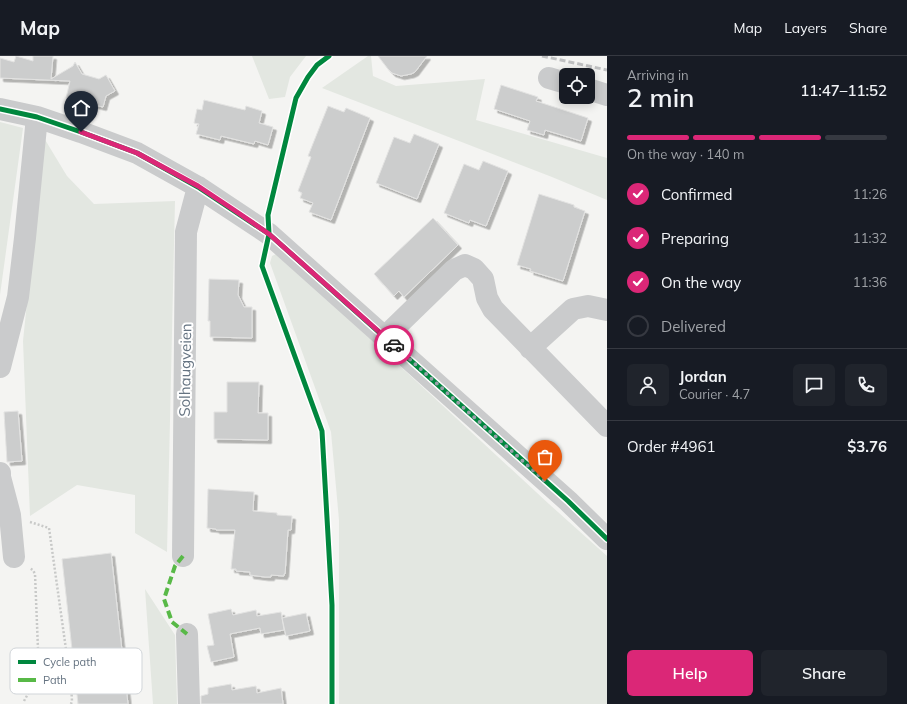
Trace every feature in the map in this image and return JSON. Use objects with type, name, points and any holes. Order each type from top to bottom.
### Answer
[{"type":"street","points":[[595,91],[607,95]]},
{"type":"street","points":[[0,109],[37,118],[81,132],[137,153],[198,186],[269,234],[568,501],[607,539]]},
{"type":"street","points":[[0,367],[18,297],[37,118]]},
{"type":"street","name":"Solhaugveien","points":[[183,556],[186,232],[198,186]]},
{"type":"street","points":[[386,337],[454,270],[465,265],[474,269],[483,280],[487,298],[493,310],[607,426]]},
{"type":"street","points":[[530,348],[573,309],[588,306],[607,310]]},
{"type":"street","points":[[0,473],[10,516],[14,557]]},
{"type":"street","points":[[187,634],[189,704]]},
{"type":"path","points":[[10,516],[49,528],[66,648]]},
{"type":"path","points":[[14,557],[32,570],[35,574],[38,648]]},
{"type":"path","points":[[24,701],[28,694]]},
{"type":"path","points":[[71,704],[72,694]]},
{"type":"shaded area","points":[[252,56],[306,56],[290,77],[285,97],[269,99]]},
{"type":"shaded area","points":[[368,56],[371,56],[373,76],[396,86],[485,79],[476,120],[607,158],[607,200],[552,177],[322,88]]},
{"type":"shaded area","points":[[0,122],[23,128],[0,295]]},
{"type":"shaded area","points":[[44,138],[67,176],[94,204],[175,201],[167,552],[135,533],[135,495],[77,485],[30,516],[23,341]]},
{"type":"shaded area","points":[[278,253],[607,556],[607,704],[339,704],[339,520],[331,432],[270,263],[272,256]]},
{"type":"shaded area","points":[[145,589],[175,635],[177,704],[153,704]]},
{"type":"building","points":[[16,56],[33,61],[33,56],[53,56],[51,79],[73,66],[75,62],[82,74],[99,79],[106,75],[115,91],[106,96],[103,107],[66,98],[70,81],[0,78],[0,58],[14,62]]},
{"type":"building","points":[[378,56],[427,56],[415,72],[401,76],[392,73]]},
{"type":"building","points":[[501,85],[538,97],[536,101],[588,118],[581,141],[545,130],[544,135],[527,130],[530,121],[494,109]]},
{"type":"building","points":[[204,100],[245,110],[246,106],[262,111],[259,123],[273,127],[268,145],[255,141],[254,144],[221,136],[220,140],[196,134],[199,124],[194,123],[197,109],[202,110]]},
{"type":"building","points":[[328,106],[344,112],[346,108],[370,118],[331,220],[309,212],[313,203],[300,198],[302,193],[298,191],[311,157],[308,156]]},
{"type":"building","points":[[414,134],[439,144],[417,199],[376,183],[394,137],[410,143]]},
{"type":"building","points":[[483,161],[508,171],[486,226],[470,220],[469,223],[444,213],[464,164],[479,170]]},
{"type":"building","points":[[539,194],[574,205],[574,207],[585,211],[563,281],[530,271],[531,269],[517,265]]},
{"type":"building","points":[[433,218],[458,245],[404,297],[399,291],[394,296],[374,274]]},
{"type":"building","points":[[209,279],[239,280],[238,295],[244,307],[252,307],[252,338],[210,337],[210,321],[208,321]]},
{"type":"building","points":[[227,382],[259,382],[258,413],[268,413],[268,440],[214,439],[214,412],[227,412]]},
{"type":"building","points":[[18,411],[22,461],[7,462],[4,412]]},
{"type":"building","points":[[208,489],[254,492],[253,511],[292,516],[291,530],[288,530],[284,576],[271,575],[271,577],[265,577],[250,575],[250,572],[231,569],[235,530],[216,530],[207,528]]},
{"type":"building","points":[[111,553],[122,648],[72,648],[62,559]]},
{"type":"building","points":[[231,609],[233,615],[256,610],[257,616],[281,612],[284,630],[261,634],[260,628],[230,634],[234,657],[211,662],[207,646],[214,645],[208,614]]},
{"type":"building","points":[[306,613],[310,631],[286,636],[282,618]]},
{"type":"building","points":[[231,684],[232,690],[256,686],[257,693],[281,688],[283,704],[201,704],[201,696],[208,694],[208,688]]},
{"type":"building","points":[[77,694],[127,694],[128,704],[78,704]]},
{"type":"railway","points":[[542,56],[607,70]]},
{"type":"marked path","points":[[183,556],[175,566],[164,599],[172,622],[187,634]]},
{"type":"cycle path","points":[[329,56],[317,65],[296,98],[268,215],[269,234],[262,266],[322,431],[332,605],[332,704]]},
{"type":"cycle path","points":[[0,109],[37,117],[137,153],[198,187],[269,234],[568,501],[607,539]]},
{"type":"way so far","points":[[394,345],[545,481]]},
{"type":"route","points":[[81,132],[137,153],[198,186],[234,210],[269,234],[394,345]]}]
